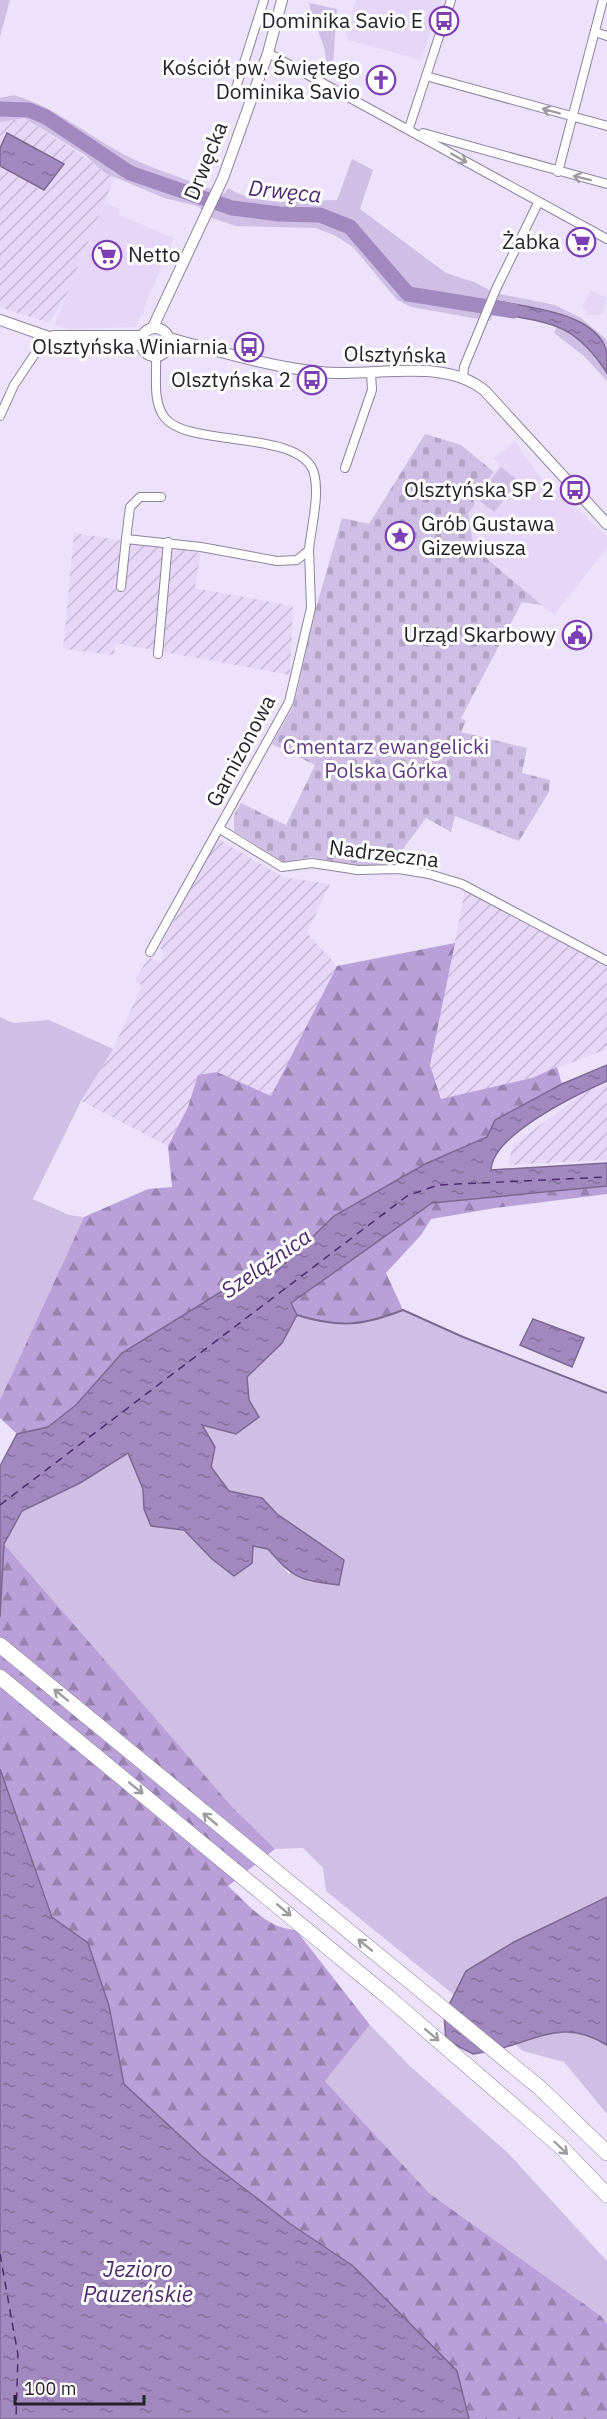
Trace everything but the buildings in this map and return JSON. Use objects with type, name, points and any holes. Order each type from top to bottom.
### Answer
[{"type":"highway","points":[[0,1645],[540,2088],[607,2153]]},
{"type":"highway","points":[[0,1677],[388,1997],[560,2146],[607,2195]]},
{"type":"street","points":[[254,93],[236,88],[264,0]]},
{"type":"street","name":"Drwęcka","points":[[157,328],[166,298],[216,191],[254,93],[268,53],[282,0]]},
{"type":"street","points":[[409,129],[451,0]]},
{"type":"street","points":[[558,172],[603,0]]},
{"type":"street","points":[[595,32],[607,36]]},
{"type":"street","points":[[268,53],[607,239]]},
{"type":"street","points":[[426,76],[607,126]]},
{"type":"street","points":[[409,129],[607,184]]},
{"type":"street","points":[[482,171],[482,161],[491,153]]},
{"type":"street","points":[[463,377],[494,295],[538,203]]},
{"type":"street","points":[[0,320],[69,344],[141,340],[157,328],[168,343],[156,356],[145,352],[141,340]]},
{"type":"street","points":[[0,416],[14,385],[47,336]]},
{"type":"street","name":"Olsztyńska","points":[[168,343],[319,372],[438,372],[463,377],[485,391],[607,524]]},
{"type":"street","name":"Garnizonowa","points":[[150,952],[289,702],[311,608],[309,550],[314,504],[314,475],[311,466],[300,455],[279,448],[178,427],[166,420],[157,396],[156,356]]},
{"type":"street","points":[[345,468],[372,390],[371,373]]},
{"type":"street","points":[[121,587],[130,507],[140,497],[161,497]]},
{"type":"street","points":[[126,539],[168,542],[277,561],[297,560],[309,550]]},
{"type":"street","points":[[158,654],[168,542]]},
{"type":"street","name":"Nadrzeczna","points":[[220,829],[282,867],[312,863],[358,870],[399,869],[429,874],[462,884],[607,961]]},
{"type":"shaded area","points":[[356,0],[441,0],[421,60],[348,40],[346,34]]},
{"type":"shaded area","points":[[24,118],[115,177],[66,296],[49,323],[0,307],[0,122]]},
{"type":"shaded area","points":[[105,203],[120,209],[119,215],[174,238],[144,308],[144,315],[141,315],[136,327],[69,329],[54,325]]},
{"type":"shaded area","points":[[591,290],[607,298],[601,315],[588,315],[582,306]]},
{"type":"shaded area","points":[[515,441],[540,477],[607,536],[607,548],[554,615],[474,548],[468,514],[475,504],[473,500],[499,466],[494,458]]},
{"type":"shaded area","points":[[74,533],[201,553],[195,588],[293,606],[290,675],[115,643],[114,655],[63,649]]},
{"type":"shaded area","points":[[218,839],[283,877],[330,884],[307,933],[337,966],[271,1096],[217,1072],[198,1075],[188,1107],[168,1146],[81,1101],[113,1049],[142,986],[135,980],[149,957],[161,963],[164,955],[160,947]]},
{"type":"shaded area","points":[[465,891],[607,965],[607,1049],[532,1078],[442,1100],[430,1065]]},
{"type":"shaded area","points":[[607,1084],[607,1160],[508,1165],[513,1145],[585,1092]]},
{"type":"green space","points":[[0,0],[10,0],[0,37]]},
{"type":"green space","points":[[309,3],[337,9],[332,77],[325,73],[326,54]]},
{"type":"green space","points":[[14,95],[44,107],[129,157],[224,194],[228,188],[240,194],[267,201],[337,200],[352,159],[373,170],[360,209],[446,273],[474,282],[495,293],[555,305],[581,318],[607,340],[607,381],[584,356],[554,333],[557,327],[548,322],[493,313],[490,321],[411,307],[397,300],[353,247],[334,235],[315,228],[236,226],[212,218],[197,206],[164,198],[105,173],[85,155],[24,118],[0,122],[0,98]]},
{"type":"green space","name":"Cmentarz ewangelicki Polska Górka","points":[[425,434],[461,445],[494,472],[473,499],[475,504],[468,514],[474,548],[542,605],[522,602],[461,718],[466,721],[461,732],[527,748],[522,773],[550,780],[549,792],[519,841],[455,816],[451,832],[426,818],[392,864],[358,866],[311,857],[284,862],[234,831],[234,815],[241,803],[286,825],[315,765],[272,744],[294,705],[316,608],[342,518],[369,524]]},
{"type":"green space","points":[[501,467],[519,481],[494,512],[476,498]]},
{"type":"green space","points":[[455,943],[430,1065],[441,1099],[532,1078],[557,1067],[562,1084],[495,1120],[487,1137],[425,1164],[334,1216],[273,1275],[248,1275],[122,1353],[76,1405],[48,1427],[17,1434],[0,1418],[0,1400],[84,1217],[148,1189],[172,1187],[168,1146],[188,1107],[198,1075],[217,1072],[271,1096],[337,966]]},
{"type":"green space","points":[[0,1017],[13,1023],[49,1020],[113,1049],[81,1101],[33,1199],[69,1215],[84,1217],[0,1400]]},
{"type":"green space","points":[[607,1186],[607,1194],[495,1208],[431,1219],[421,1235],[386,1273],[403,1310],[363,1322],[338,1323],[297,1315],[291,1303],[432,1203]]},
{"type":"green space","points":[[403,1310],[463,1337],[607,1393],[607,2114],[564,2062],[523,2051],[326,1891],[323,1868],[303,1848],[275,1849],[232,1809],[4,1544],[22,1511],[80,1483],[128,1452],[143,1489],[144,1509],[151,1526],[184,1530],[212,1559],[252,1546],[268,1549],[289,1574],[344,1560],[277,1514],[262,1498],[229,1492],[211,1467],[215,1447],[201,1425],[259,1417],[249,1400],[247,1377],[282,1343],[297,1315],[325,1322],[350,1323],[376,1319]]},
{"type":"green space","points":[[4,1544],[233,1808],[275,1849],[228,1886],[267,1921],[286,1929],[296,1930],[370,2025],[325,2081],[429,2193],[601,2316],[607,2324],[607,2419],[469,2419],[457,2371],[353,2266],[289,2223],[202,2156],[124,2084],[109,2006],[88,1943],[53,1917],[0,1769],[0,1617]]},
{"type":"green space","points":[[370,2025],[410,2066],[508,2153],[607,2261],[607,2324],[601,2316],[429,2193],[325,2081]]},
{"type":"water","points":[[7,133],[64,164],[44,190],[0,166],[0,148]]},
{"type":"water","points":[[498,301],[562,315],[592,329],[602,340],[607,354],[607,373],[583,343],[558,327],[530,319],[493,313]]},
{"type":"water","points":[[607,1065],[607,1081],[557,1106],[520,1130],[505,1143],[495,1157],[491,1170],[607,1163],[607,1186],[432,1203],[291,1303],[297,1315],[282,1343],[247,1377],[249,1400],[259,1417],[236,1434],[202,1425],[215,1447],[211,1467],[229,1491],[262,1498],[277,1514],[344,1560],[339,1585],[298,1576],[284,1567],[268,1549],[253,1546],[252,1563],[234,1576],[212,1559],[184,1530],[151,1526],[144,1509],[143,1489],[128,1453],[80,1483],[22,1511],[4,1544],[0,1617],[0,1466],[17,1434],[48,1427],[76,1405],[122,1353],[248,1275],[273,1275],[334,1216],[425,1164],[487,1137],[495,1120],[562,1084]]},
{"type":"water","points":[[533,1319],[584,1338],[572,1367],[520,1345]]},
{"type":"water","name":"Jezioro Pauzeńskie","points":[[0,1769],[52,1917],[88,1943],[109,2006],[124,2084],[202,2156],[289,2223],[353,2266],[457,2371],[469,2419],[0,2419]]},
{"type":"water","points":[[607,1897],[607,2045],[581,2034],[558,2032],[500,2049],[473,2054],[446,2040],[444,2015],[466,1971],[514,1942]]},
{"type":"waterway","name":"Drwęca","points":[[0,109],[29,110],[46,117],[130,173],[232,208],[279,214],[320,215],[350,227],[408,294],[514,311]]},
{"type":"waterway","points":[[297,1315],[326,1322],[350,1323],[363,1322],[403,1310],[463,1337],[607,1393]]},
{"type":"ferry route","points":[[0,1505],[407,1196],[438,1185],[607,1177]]},
{"type":"ferry route","points":[[0,2254],[18,2355],[16,2419]]},
{"type":"place","name":"Dominika Savio E","points":[[444,21]]},
{"type":"place","name":"Kościół pw. Świętego Dominika Savio","points":[[381,80]]},
{"type":"place","name":"Żabka","points":[[581,242]]},
{"type":"place","name":"Netto","points":[[107,255]]},
{"type":"place","name":"Olsztyńska Winiarnia","points":[[249,347]]},
{"type":"place","name":"Olsztyńska 2","points":[[312,380]]},
{"type":"place","name":"Olsztyńska SP 2","points":[[575,490]]},
{"type":"place","name":"Grób Gustawa Gizewiusza","points":[[400,536]]},
{"type":"place","name":"Urząd Skarbowy","points":[[577,635]]},
{"type":"water label","name":"Szelążnica","points":[[266,1263]]}]
